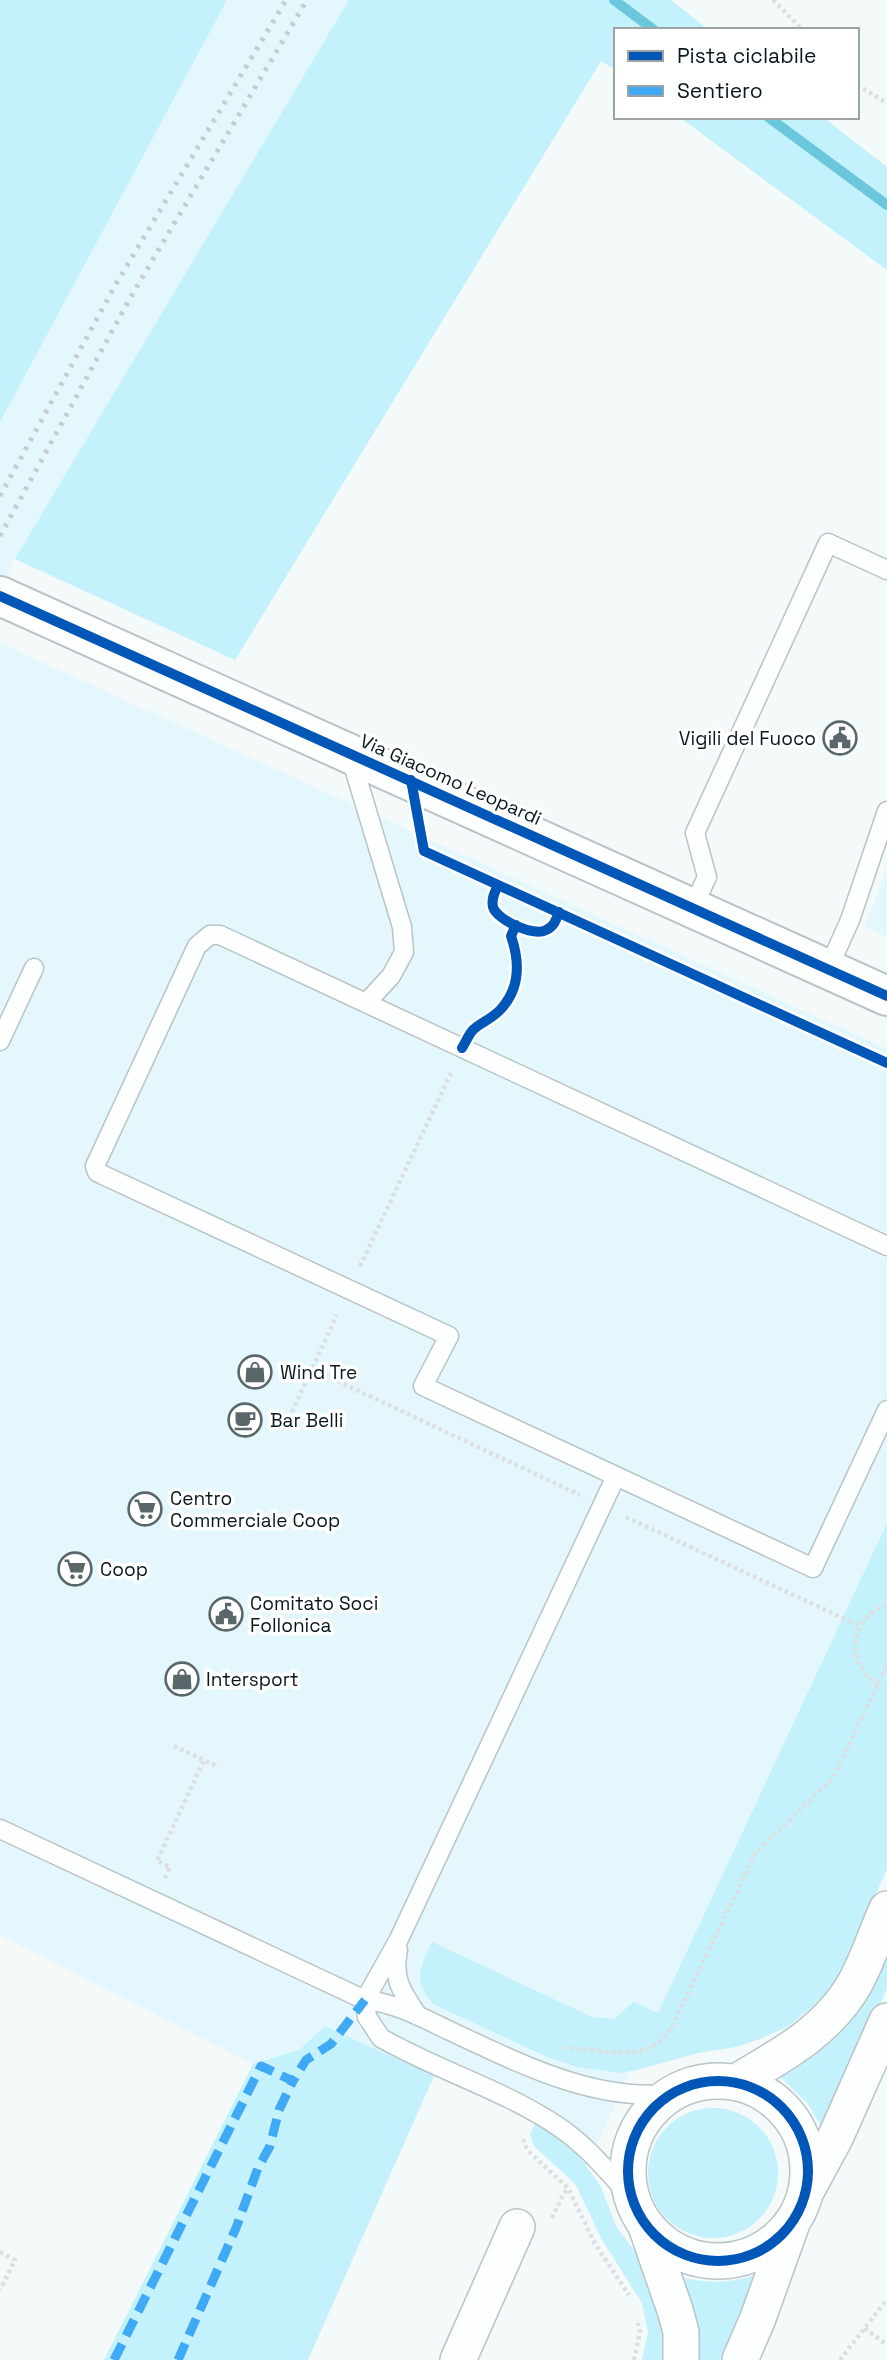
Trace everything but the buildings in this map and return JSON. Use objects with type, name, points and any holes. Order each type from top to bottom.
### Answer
[{"type":"main road","name":"Via Giacomo Leopardi","points":[[0,596],[887,996]]},
{"type":"street","points":[[736,2082],[780,2056],[819,2028],[839,2007],[855,1982],[887,1909]]},
{"type":"street","points":[[639,2212],[658,2238],[679,2252],[703,2260],[720,2261],[753,2254],[781,2235],[836,2136],[887,2021]]},
{"type":"street","points":[[681,2360],[681,2332],[628,2179],[628,2159],[633,2140],[654,2107],[685,2086],[702,2082],[736,2082],[769,2096],[783,2108],[794,2123],[807,2158],[808,2176],[798,2208],[740,2360]]},
{"type":"street","points":[[458,2360],[517,2227]]},
{"type":"lane","points":[[692,907],[706,877],[695,833],[828,543],[887,570]]},
{"type":"lane","points":[[349,752],[402,927],[404,952],[391,976],[366,1003]]},
{"type":"lane","points":[[828,969],[850,920],[887,811]]},
{"type":"lane","points":[[887,1246],[220,935],[210,935],[197,946],[95,1166],[97,1172],[103,1175],[449,1336],[423,1386],[813,1568],[887,1410]]},
{"type":"lane","points":[[0,1041],[34,968]]},
{"type":"lane","points":[[616,1476],[399,1939],[365,2000],[367,2017],[382,2038],[522,2105],[561,2128],[590,2152],[639,2212]]},
{"type":"lane","points":[[0,1829],[365,2000],[394,2006],[537,2071],[588,2087],[622,2093],[670,2094]]},
{"type":"lane","points":[[399,1939],[395,1970],[404,1996],[418,2016]]},
{"type":"path","points":[[773,0],[801,28]]},
{"type":"path","points":[[859,86],[887,103]]},
{"type":"path","points":[[349,1289],[462,1048]]},
{"type":"path","points":[[292,1412],[339,1312]]},
{"type":"path","points":[[312,1369],[369,1397]]},
{"type":"path","points":[[878,1685],[864,1673],[857,1658],[855,1641],[860,1626],[870,1612],[887,1604]]},
{"type":"path","points":[[561,2048],[582,2047],[634,2052],[656,2044],[672,2026],[756,1852],[833,1778],[887,1665]]},
{"type":"path","points":[[173,1746],[219,1767]]},
{"type":"path","points":[[170,1867],[157,1861],[204,1760]]},
{"type":"path","points":[[523,2138],[527,2150],[568,2188],[595,2244],[630,2297]]},
{"type":"path","points":[[562,2197],[568,2188]]},
{"type":"path","points":[[0,2252],[15,2260],[0,2290]]},
{"type":"path","points":[[840,2360],[887,2298]]},
{"type":"path","points":[[634,2360],[640,2332],[637,2319]]},
{"type":"path","points":[[864,2328],[887,2345]]},
{"type":"shaded area","points":[[0,0],[227,0],[0,422]]},
{"type":"shaded area","points":[[227,0],[408,0],[55,577],[15,559],[0,590],[0,422]]},
{"type":"shaded area","points":[[349,0],[671,0],[706,28],[614,28],[614,69],[601,61],[235,660],[15,559]]},
{"type":"shaded area","points":[[682,119],[826,119],[887,167],[887,270]]},
{"type":"shaded area","points":[[0,643],[887,1049],[887,1523],[577,2187],[534,2146],[530,2135],[535,2122],[325,2026],[299,2050],[253,2064],[0,1935]]},
{"type":"shaded area","points":[[887,867],[887,937],[865,927]]},
{"type":"shaded area","points":[[887,1523],[887,1869],[842,1970],[831,1988],[787,2027],[760,2039],[736,2047],[698,2053],[619,2073],[577,2067],[545,2056],[435,2005],[423,1990],[420,1975],[432,1942],[592,2017],[614,2019],[634,2002],[658,2013]]},
{"type":"shaded area","points":[[887,1944],[887,1988],[824,2131],[808,2104],[774,2071]]},
{"type":"shaded area","points":[[325,2026],[434,2076],[308,2360],[104,2360],[253,2064],[299,2050]]},
{"type":"shaded area","points":[[713,2108],[738,2113],[759,2127],[773,2148],[778,2173],[773,2198],[759,2219],[738,2233],[713,2238],[688,2233],[667,2219],[653,2198],[648,2173],[653,2148],[667,2127],[688,2113]]},
{"type":"shaded area","points":[[536,2122],[582,2160],[600,2185],[617,2228],[641,2259],[661,2299],[667,2360],[642,2360],[648,2332],[642,2303],[602,2240],[575,2183],[534,2146],[530,2135]]},
{"type":"shaded area","points":[[763,2272],[725,2360],[696,2360],[696,2316],[684,2278],[724,2281]]},
{"type":"waterway","points":[[614,0],[651,28]]},
{"type":"waterway","points":[[771,119],[887,205]]},
{"type":"railway","points":[[0,496],[116,284],[286,0]]},
{"type":"railway","points":[[0,536],[133,293],[307,0]]},
{"type":"marked path","points":[[114,2360],[261,2066],[293,2081],[306,2060],[331,2044],[365,2000]]},
{"type":"marked path","points":[[178,2360],[236,2228],[258,2168],[270,2146],[279,2110],[293,2081]]},
{"type":"cycle path","points":[[0,596],[887,996]]},
{"type":"cycle path","points":[[411,780],[424,851],[887,1063]]},
{"type":"cycle path","points":[[498,885],[493,907],[501,917],[516,926],[540,932],[553,925],[559,912]]},
{"type":"cycle path","points":[[462,1048],[472,1031],[498,1012],[512,992],[517,965],[511,936],[516,925]]},
{"type":"cycle path","points":[[718,2081],[752,2088],[782,2107],[801,2137],[808,2171],[801,2205],[782,2235],[752,2254],[718,2261],[684,2254],[654,2235],[635,2205],[628,2171],[635,2137],[654,2107],[684,2088],[718,2081]]},
{"type":"place","name":"Vigili del Fuoco","points":[[840,738]]},
{"type":"place","name":"Wind Tre","points":[[255,1372]]},
{"type":"place","name":"Bar Belli","points":[[245,1420]]},
{"type":"place","name":"Centro Commerciale Coop","points":[[145,1509]]},
{"type":"place","name":"Coop","points":[[75,1569]]},
{"type":"place","name":"Comitato Soci Follonica","points":[[226,1614]]},
{"type":"place","name":"Intersport","points":[[182,1679]]}]
